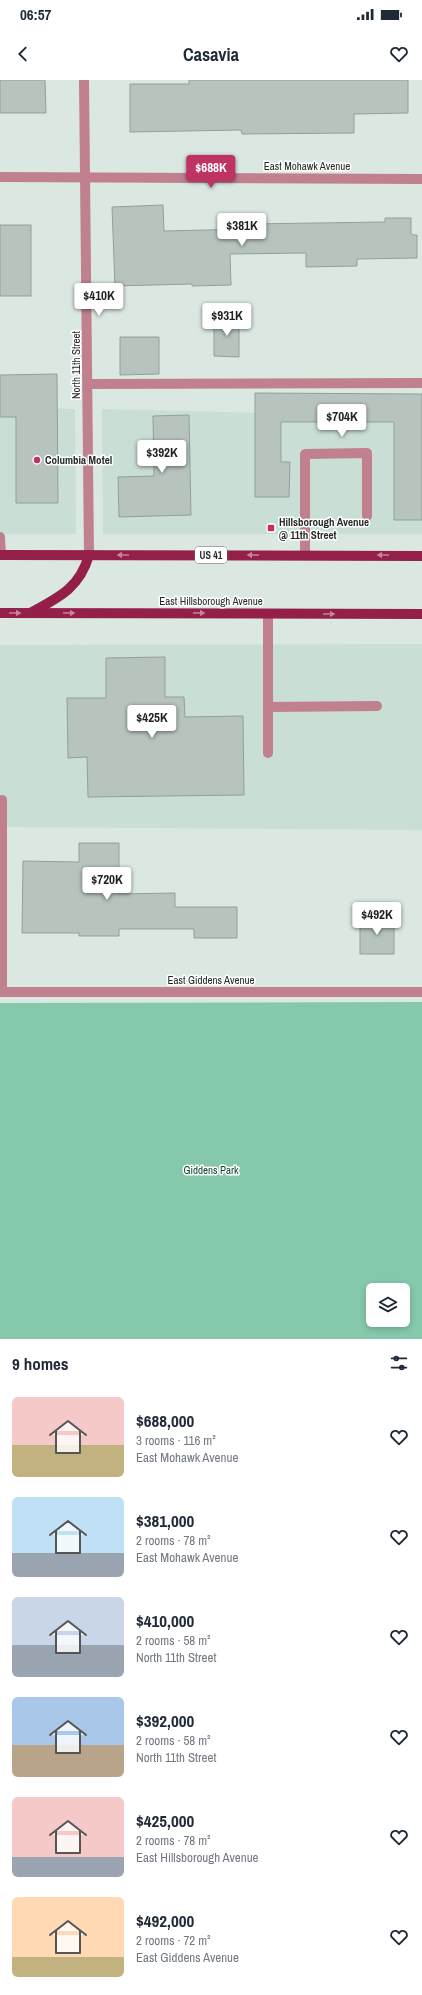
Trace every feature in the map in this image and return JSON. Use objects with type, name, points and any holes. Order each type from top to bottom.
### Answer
[{"type":"main road","name":"US 41","points":[[0,555],[422,556]]},
{"type":"main road","points":[[30,613],[58,598],[71,588],[80,578],[89,555]]},
{"type":"main road","name":"East Hillsborough Avenue","points":[[0,613],[422,614]]},
{"type":"street","name":"North 11th Street","points":[[84,80],[87,178],[89,555]]},
{"type":"street","name":"East Mohawk Avenue","points":[[0,177],[422,178]]},
{"type":"street","points":[[89,384],[422,383]]},
{"type":"street","points":[[305,555],[305,454],[367,453],[367,516]]},
{"type":"street","points":[[0,537],[0,555]]},
{"type":"street","points":[[268,614],[268,753]]},
{"type":"street","points":[[268,707],[377,706]]},
{"type":"street","points":[[1,992],[2,800]]},
{"type":"street","name":"East Giddens Avenue","points":[[1,992],[422,992]]},
{"type":"shaded area","points":[[0,407],[75,409],[76,534],[0,534]]},
{"type":"shaded area","points":[[102,409],[422,417],[422,534],[103,534]]},
{"type":"shaded area","points":[[422,644],[422,830],[0,827],[0,645]]},
{"type":"green space","name":"Giddens Park","points":[[422,1002],[422,1339],[0,1339],[0,1003]]},
{"type":"building","points":[[0,80],[45,80],[46,113],[0,113]]},
{"type":"building","points":[[189,80],[408,80],[408,113],[354,114],[354,133],[242,134],[241,130],[130,132],[130,84],[189,84]]},
{"type":"building","points":[[163,205],[164,231],[248,229],[248,224],[385,222],[385,218],[411,218],[411,233],[413,235],[417,235],[417,258],[357,259],[357,266],[306,267],[306,253],[230,254],[231,285],[192,286],[192,284],[115,286],[112,207]]},
{"type":"building","points":[[0,225],[31,225],[31,296],[0,296]]},
{"type":"building","points":[[214,318],[239,318],[239,357],[214,356]]},
{"type":"building","points":[[120,337],[159,337],[159,374],[120,375]]},
{"type":"building","name":"Columbia Motel","points":[[57,374],[58,503],[16,503],[16,417],[0,417],[0,375]]},
{"type":"building","points":[[255,393],[422,394],[422,520],[394,520],[394,422],[281,422],[281,462],[290,462],[289,497],[255,497]]},
{"type":"building","points":[[189,415],[191,515],[119,517],[118,477],[154,476],[153,416]]},
{"type":"building","points":[[165,657],[165,697],[184,697],[185,717],[243,716],[244,795],[88,797],[87,757],[68,758],[67,698],[106,698],[106,658]]},
{"type":"building","points":[[79,843],[119,843],[119,894],[175,893],[175,907],[237,907],[237,938],[194,938],[194,929],[119,929],[119,936],[79,936],[79,933],[22,933],[23,861],[79,862]]},
{"type":"building","points":[[360,919],[394,919],[394,954],[360,954]]},
{"type":"place","name":"Columbia Motel","points":[[37,460]]},
{"type":"place","name":"Hillsborough Avenue @ 11th Street","points":[[271,528]]}]
